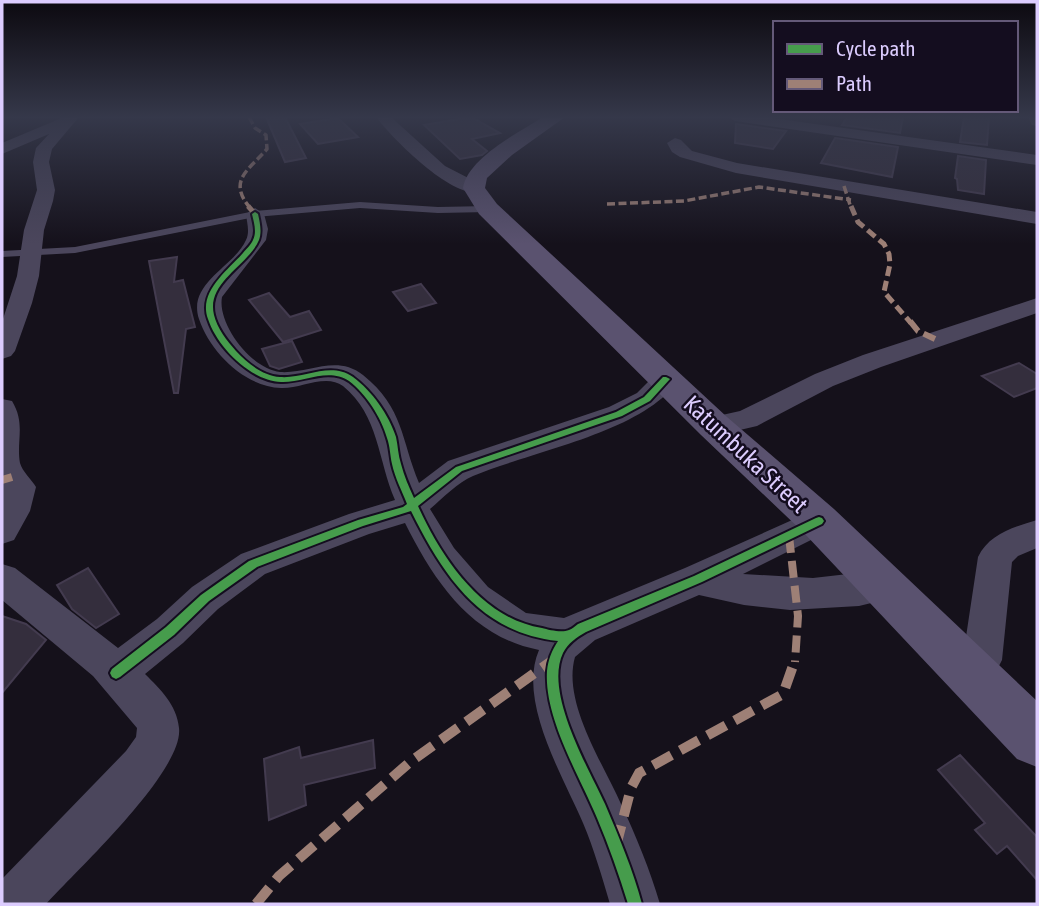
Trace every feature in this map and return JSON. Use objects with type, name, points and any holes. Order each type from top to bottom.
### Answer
[{"type":"main road","points":[[479,191],[500,159]]},
{"type":"main road","name":"Katumbuka Street","points":[[479,191],[666,379],[819,521],[1037,739]]},
{"type":"street","points":[[2,351],[21,303],[34,230],[46,190],[42,159]]},
{"type":"street","points":[[428,159],[439,170],[479,191]]},
{"type":"street","points":[[443,159],[479,191]]},
{"type":"street","points":[[705,159],[736,168],[1037,218]]},
{"type":"street","points":[[254,214],[258,229],[256,240],[211,296],[210,317],[234,352],[251,368],[266,376],[282,380],[331,372],[344,375],[362,389],[385,421],[397,467],[427,535],[482,604],[515,626],[539,633],[567,636],[698,579],[819,521]]},
{"type":"street","points":[[714,426],[747,419],[824,380],[872,361],[1037,306]]},
{"type":"street","points":[[116,673],[170,631],[205,598],[253,564],[412,506],[459,469],[619,414],[647,399],[666,379]]},
{"type":"street","points":[[2,408],[8,430],[5,467],[20,487],[14,511],[2,531]]},
{"type":"street","points":[[968,671],[982,660],[995,557],[1006,546],[1037,533]]},
{"type":"street","points":[[2,579],[83,640],[116,673],[157,721],[158,734],[153,750],[116,798],[12,904]]},
{"type":"street","points":[[698,579],[738,589],[796,596],[859,591],[883,586]]},
{"type":"street","points":[[567,636],[553,671],[556,698],[577,761],[606,823],[635,904]]},
{"type":"lane","points":[[2,254],[75,250],[223,218],[254,214],[360,205],[438,210],[479,191]]},
{"type":"building","points":[[823,159],[896,159],[892,177],[821,163]]},
{"type":"building","points":[[958,159],[986,160],[984,194],[958,190],[955,178]]},
{"type":"building","points":[[177,257],[174,282],[183,280],[195,327],[186,329],[178,393],[174,393],[149,261]]},
{"type":"building","points":[[421,284],[436,303],[408,311],[393,292]]},
{"type":"building","points":[[269,293],[290,317],[309,311],[321,330],[283,342],[249,300]]},
{"type":"building","points":[[292,341],[302,362],[279,369],[270,366],[262,349]]},
{"type":"building","points":[[1019,363],[1037,374],[1037,388],[1014,397],[982,376]]},
{"type":"building","points":[[88,568],[119,614],[96,628],[72,609],[57,585]]},
{"type":"building","points":[[2,616],[26,624],[46,640],[2,693]]},
{"type":"building","points":[[373,740],[375,768],[304,785],[306,805],[269,820],[264,759],[299,747],[301,758]]},
{"type":"building","points":[[960,755],[1037,837],[1037,880],[1007,846],[997,854],[975,830],[985,823],[938,770]]},
{"type":"marked path","points":[[255,214],[240,193],[239,185],[245,173],[258,159]]},
{"type":"marked path","points":[[844,186],[858,222],[884,244],[889,254],[890,264],[884,292],[918,331],[935,339]]},
{"type":"marked path","points":[[607,204],[684,201],[759,187],[851,200]]},
{"type":"marked path","points":[[2,480],[12,477]]},
{"type":"marked path","points":[[616,846],[631,788],[639,773],[783,694],[790,678],[798,639],[797,594],[789,536]]},
{"type":"marked path","points":[[256,904],[279,876],[410,762],[554,660]]},
{"type":"cycle path","points":[[255,214],[258,229],[256,240],[216,287],[211,297],[211,319],[222,339],[249,367],[269,378],[289,380],[335,373],[352,380],[370,399],[384,420],[405,489],[428,535],[458,579],[494,614],[515,626],[540,633],[567,636]]},
{"type":"cycle path","points":[[116,673],[170,631],[205,598],[253,564],[361,523],[406,510],[459,469],[619,414],[647,399],[666,379]]},
{"type":"cycle path","points":[[635,904],[614,843],[563,726],[557,706],[553,670],[559,650],[571,635],[582,628],[698,579],[819,521]]}]
